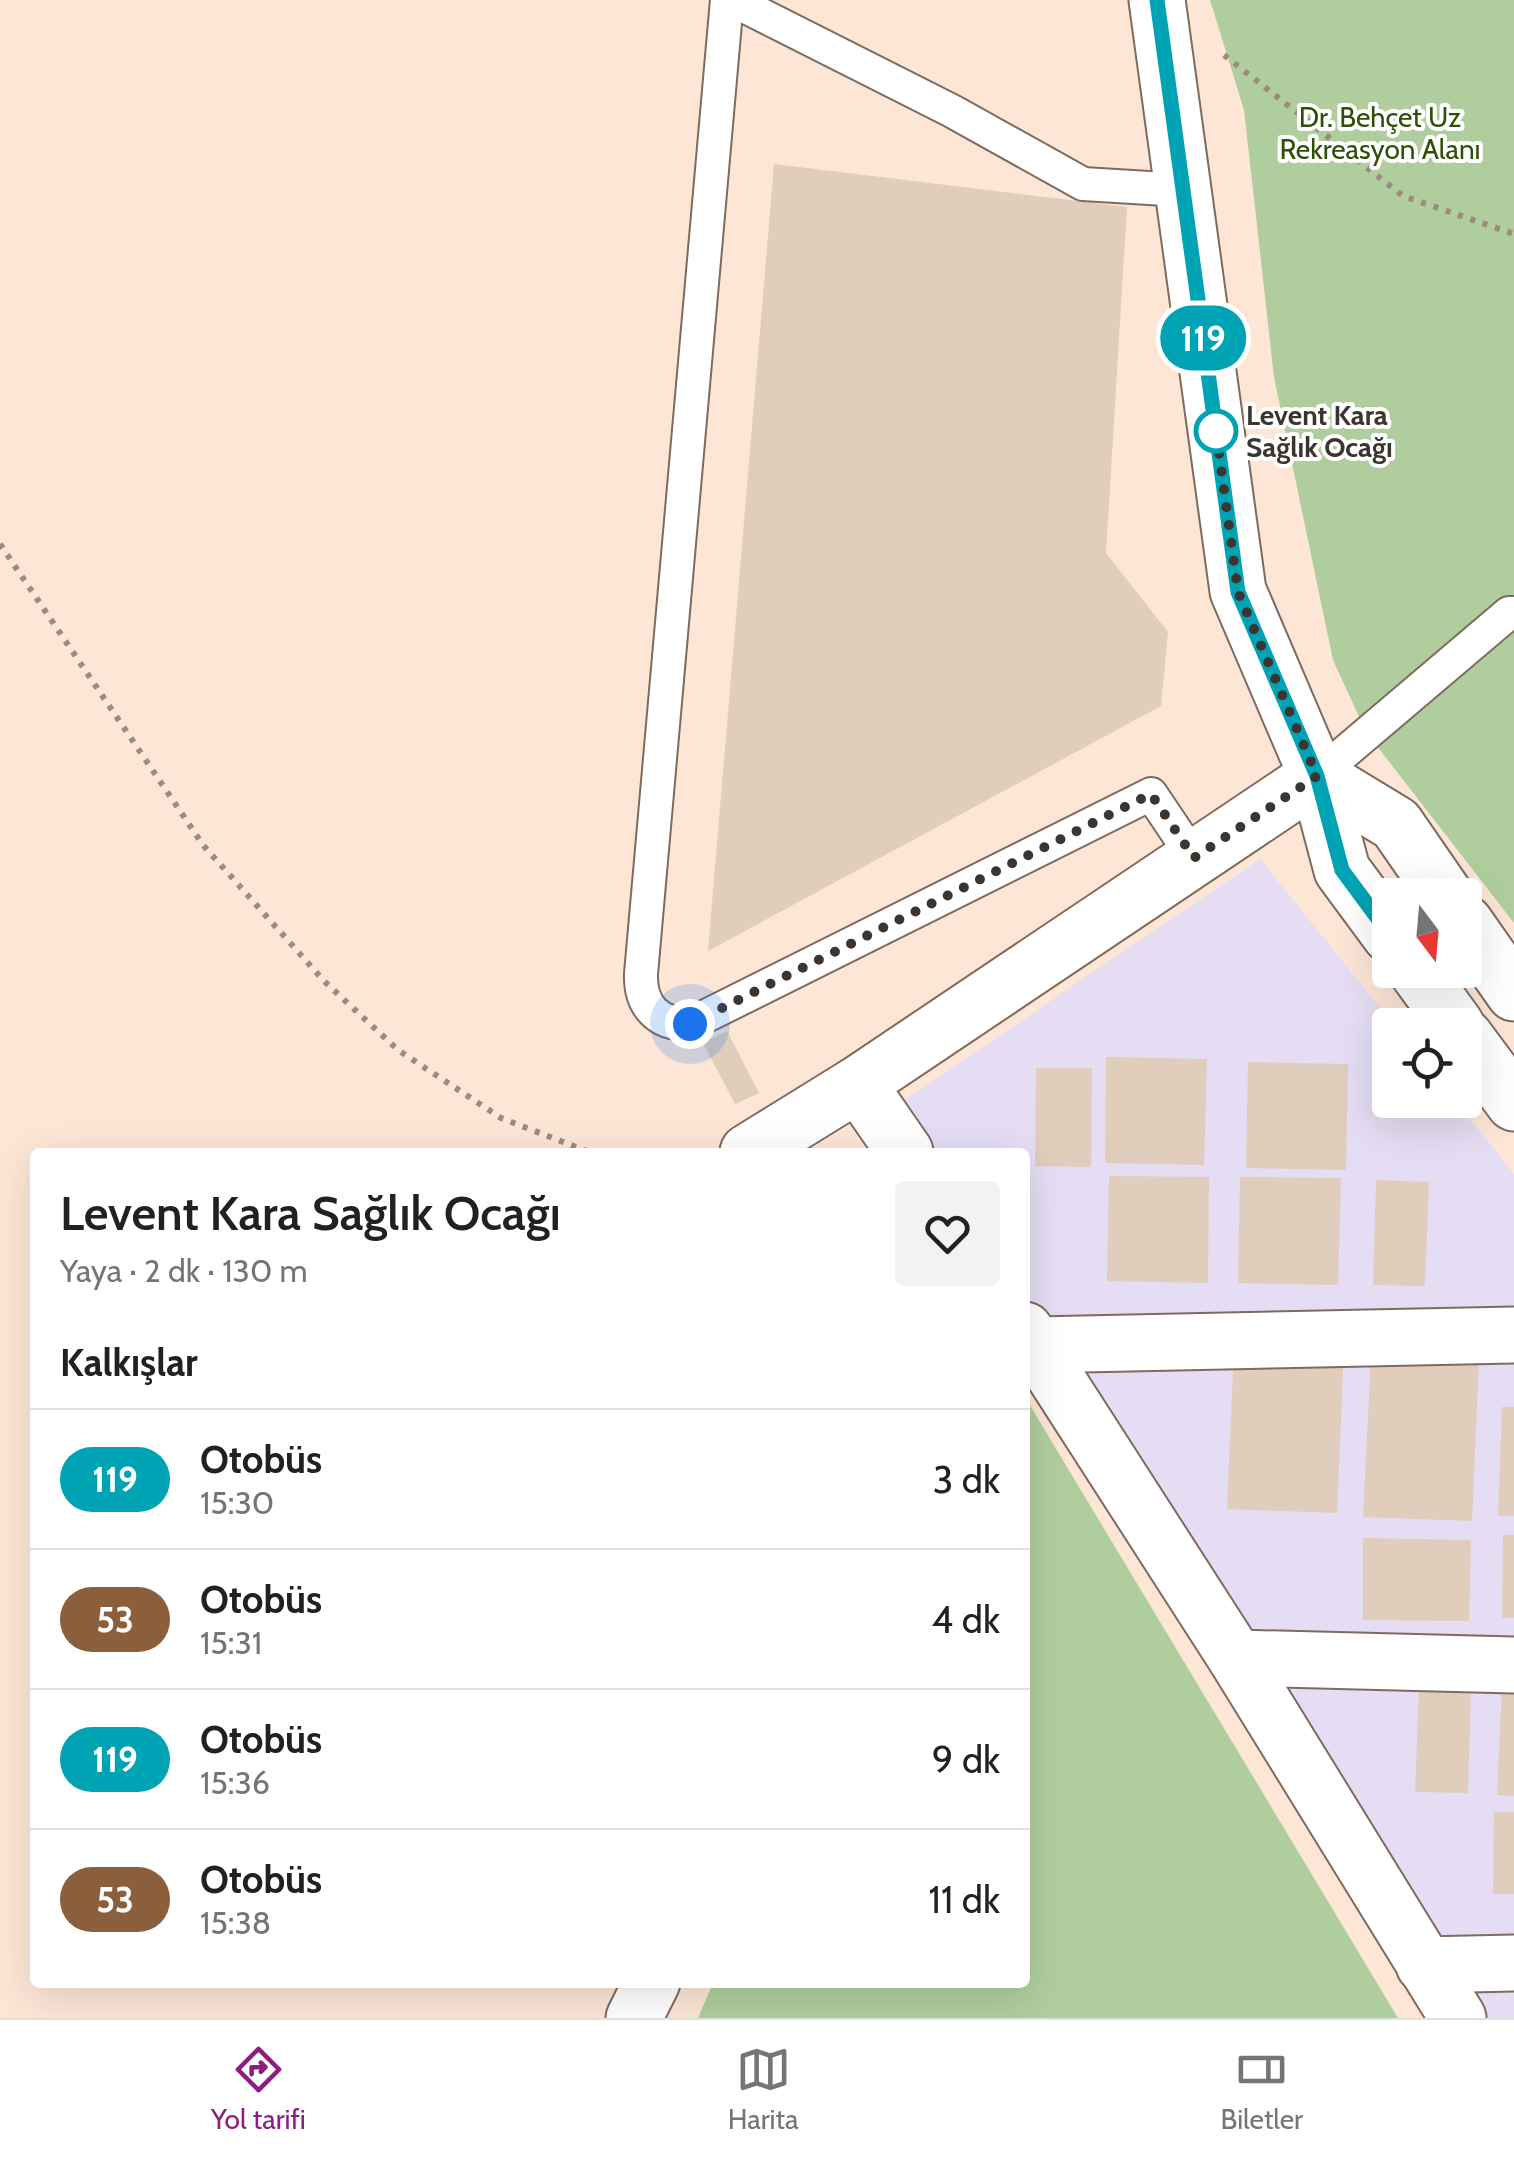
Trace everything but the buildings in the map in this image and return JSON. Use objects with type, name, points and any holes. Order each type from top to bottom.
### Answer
[{"type":"street","points":[[1158,2],[1238,592],[1317,776],[1342,870],[1372,911]]},
{"type":"street","points":[[754,1148],[858,1084],[1317,776]]},
{"type":"street","points":[[1317,776],[1396,824],[1434,878]]},
{"type":"street","points":[[1482,947],[1514,993]]},
{"type":"street","points":[[1482,1060],[1514,1103]]},
{"type":"street","points":[[858,1084],[901,1148]]},
{"type":"street","points":[[1030,1338],[1514,1336]]},
{"type":"street","points":[[1030,1338],[1236,1658],[1458,2018]]},
{"type":"street","points":[[1236,1658],[1514,1666]]},
{"type":"street","points":[[1424,1965],[1514,1963]]},
{"type":"street","points":[[634,2018],[649,1988]]},
{"type":"lane","points":[[1182,190],[1083,184],[952,110],[730,0],[641,992],[660,1019],[674,1025],[690,1024],[1151,794],[1194,858]]},
{"type":"lane","points":[[1317,776],[1509,613],[1514,613]]},
{"type":"path","points":[[1158,2],[1403,196],[1514,234]]},
{"type":"path","points":[[0,544],[203,845],[324,981],[398,1050],[502,1118],[580,1148]]},
{"type":"shaded area","points":[[1260,859],[1380,1008],[1372,1008],[1372,1118],[1469,1118],[1514,1174],[1514,2018],[1467,2018],[1030,1306],[1030,1148],[932,1148],[903,1101]]},
{"type":"green space","name":"Dr. Behçet Uz Rekreasyon Alanı","points":[[1210,0],[1514,0],[1514,923],[1366,732],[1333,660],[1274,377],[1244,110]]},
{"type":"green space","points":[[1030,1405],[1398,2018],[698,2018],[711,1988],[1030,1988]]},
{"type":"bus line","name":"119","points":[[1157,0],[1238,592],[1317,776],[1342,870],[1372,911]]},
{"type":"place","name":"Levent Kara Sağlık Ocağı","points":[[1216,431]]},
{"type":"route","points":[[690,1024],[1151,794],[1194,858],[1317,776],[1238,592],[1216,431]]}]
